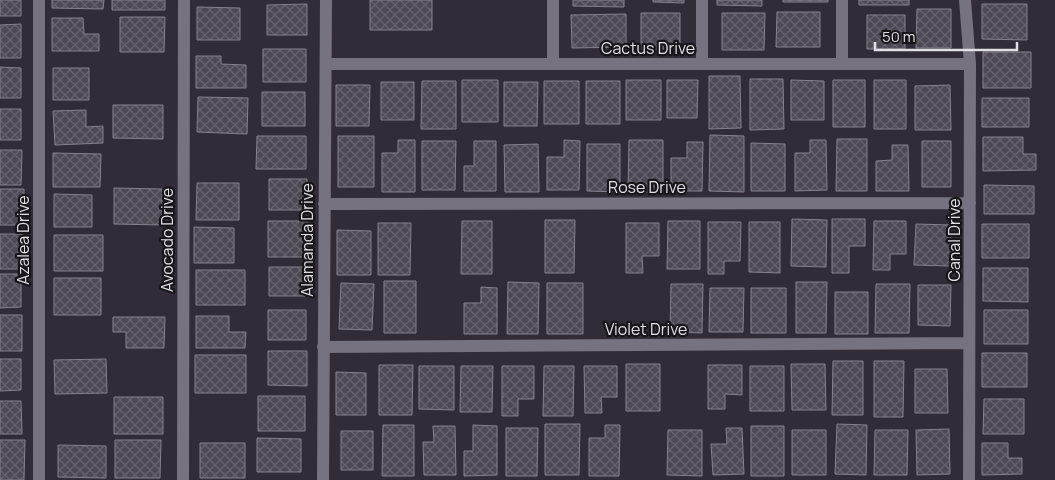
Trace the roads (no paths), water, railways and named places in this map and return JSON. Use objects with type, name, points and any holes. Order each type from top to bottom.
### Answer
[{"type":"street","name":"Azalea Drive","points":[[39,480],[40,0]]},
{"type":"street","name":"Avocado Drive","points":[[183,480],[184,0]]},
{"type":"street","name":"Alamanda Drive","points":[[322,480],[326,0]]},
{"type":"street","points":[[553,64],[554,0]]},
{"type":"street","points":[[702,0],[702,64]]},
{"type":"street","points":[[842,0],[842,64]]},
{"type":"street","name":"Canal Drive","points":[[965,0],[970,64],[969,480]]},
{"type":"street","name":"Cactus Drive","points":[[326,64],[970,64]]},
{"type":"street","name":"Rose Drive","points":[[324,204],[970,203]]},
{"type":"street","name":"Violet Drive","points":[[323,347],[969,343]]}]
